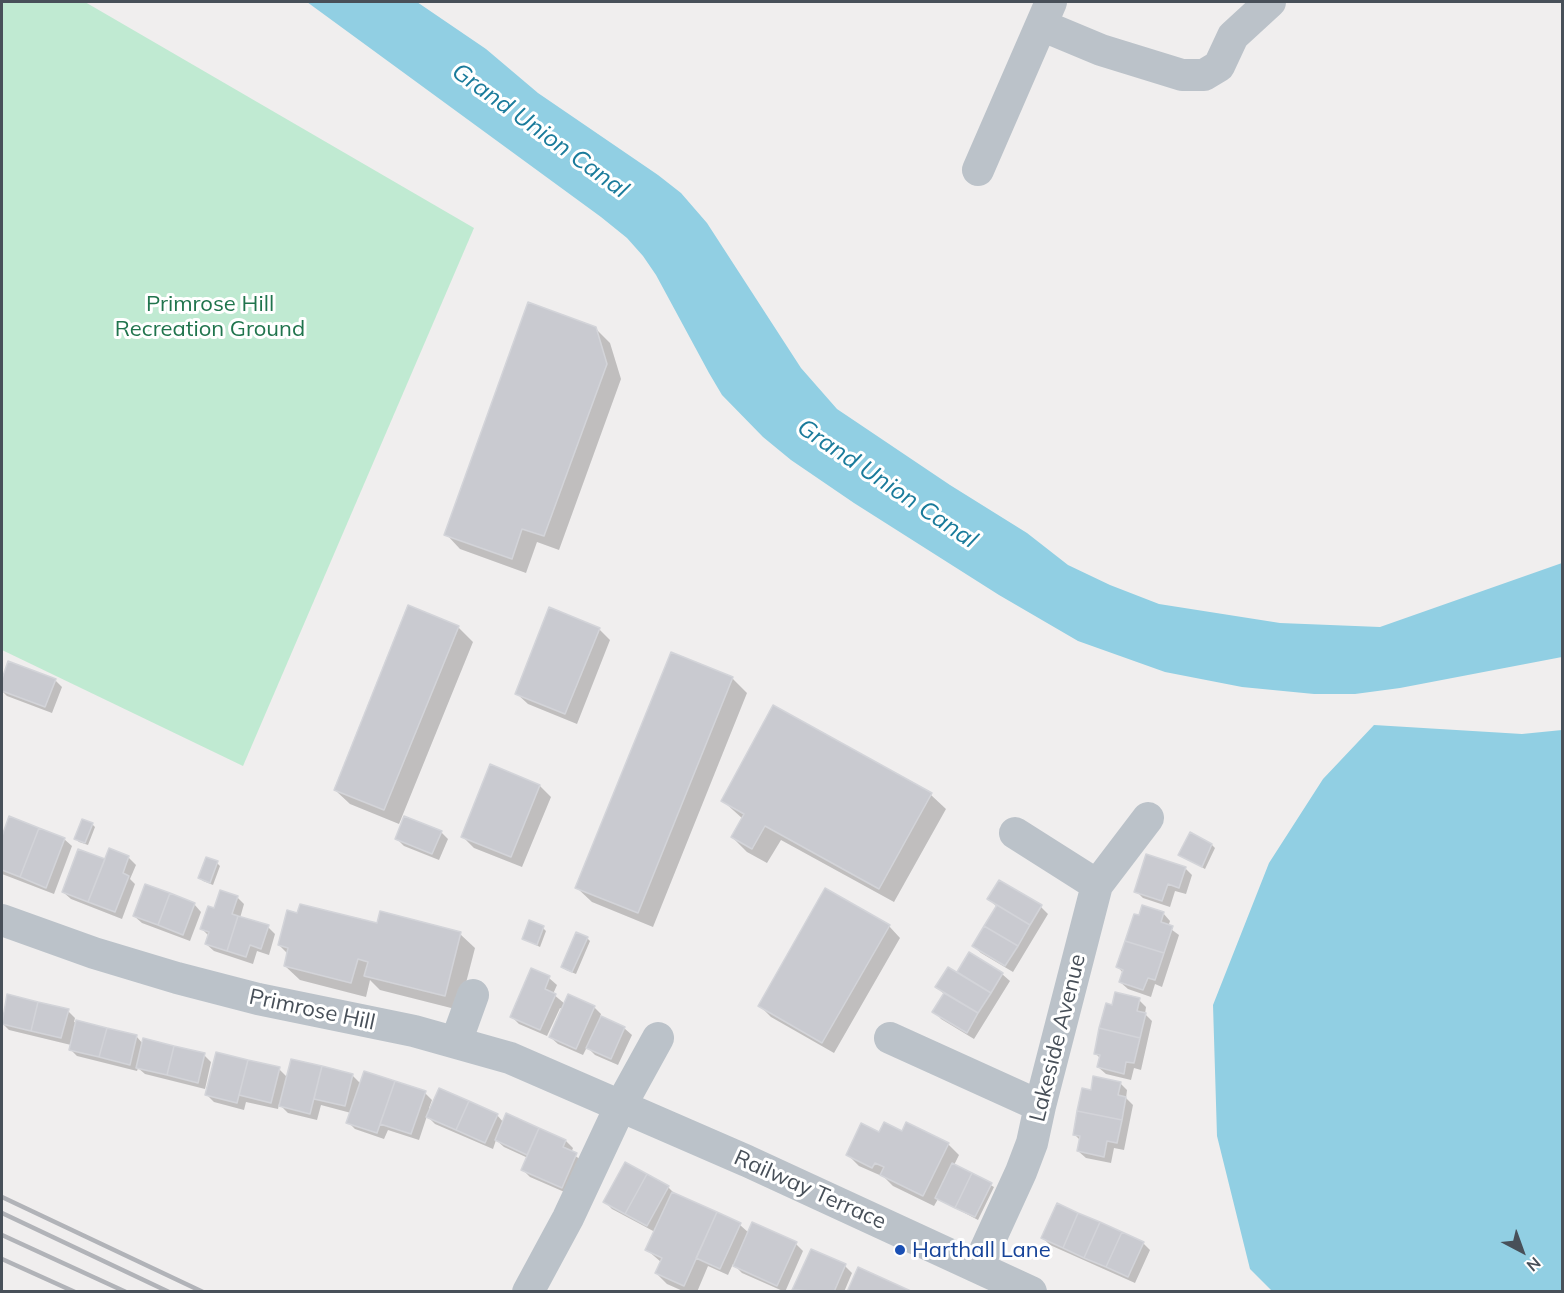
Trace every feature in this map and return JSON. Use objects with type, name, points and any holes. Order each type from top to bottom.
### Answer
[{"type":"street","points":[[978,170],[1046,13],[1072,39],[1121,57],[1182,75],[1204,75],[1219,66],[1233,36],[1270,2]]},
{"type":"street","name":"Lakeside Avenue","points":[[978,1266],[1032,1143],[1097,885],[1148,818]]},
{"type":"street","points":[[1015,834],[1097,885]]},
{"type":"street","name":"Primrose Hill","points":[[2,920],[94,953],[188,981],[258,999],[414,1030],[510,1058],[620,1107]]},
{"type":"street","points":[[456,1042],[473,995]]},
{"type":"street","points":[[528,1292],[568,1218],[620,1107],[658,1038]]},
{"type":"street","points":[[890,1038],[1040,1106]]},
{"type":"street","name":"Railway Terrace","points":[[620,1107],[747,1161],[1028,1291]]},
{"type":"green space","name":"Primrose Hill Recreation Ground","points":[[2,2],[85,2],[474,228],[243,766],[2,650]]},
{"type":"water","name":"Grand Union Canal","points":[[307,2],[417,2],[486,49],[538,93],[658,175],[681,193],[707,223],[801,368],[837,409],[950,485],[1027,533],[1068,565],[1110,585],[1159,604],[1280,623],[1380,627],[1562,563],[1562,657],[1400,688],[1355,694],[1314,694],[1242,687],[1165,672],[1078,641],[999,595],[854,503],[791,460],[763,437],[722,395],[656,275],[627,238]]},
{"type":"water","points":[[1374,725],[1522,734],[1562,730],[1562,1291],[1272,1291],[1250,1269],[1217,1136],[1213,1005],[1269,863],[1323,779]]},
{"type":"building","points":[[528,302],[596,327],[607,364],[544,536],[522,529],[512,559],[444,535]]},
{"type":"building","points":[[408,605],[459,626],[384,810],[334,790]]},
{"type":"building","points":[[549,607],[600,628],[565,714],[515,694]]},
{"type":"building","points":[[671,652],[733,677],[638,913],[575,888]]},
{"type":"building","points":[[8,661],[56,679],[45,707],[2,691],[2,679]]},
{"type":"building","points":[[773,705],[932,793],[879,889],[765,826],[752,849],[731,837],[744,814],[721,801]]},
{"type":"building","points":[[490,764],[540,785],[511,857],[461,837]]},
{"type":"building","points":[[9,816],[39,828],[20,877],[2,870],[2,836]]},
{"type":"building","points":[[404,816],[442,831],[432,854],[395,839]]},
{"type":"building","points":[[82,819],[93,823],[85,843],[74,839]]},
{"type":"building","points":[[39,828],[65,838],[46,888],[20,877]]},
{"type":"building","points":[[1190,832],[1212,844],[1202,867],[1178,855]]},
{"type":"building","points":[[109,848],[129,856],[123,873],[129,876],[115,912],[88,902]]},
{"type":"building","points":[[78,849],[105,859],[88,902],[62,892]]},
{"type":"building","points":[[1146,854],[1186,867],[1179,888],[1168,884],[1162,901],[1134,892]]},
{"type":"building","points":[[206,857],[218,861],[210,883],[198,878]]},
{"type":"building","points":[[999,880],[1042,905],[1030,925],[987,899]]},
{"type":"building","points":[[145,884],[170,893],[158,925],[133,916]]},
{"type":"building","points":[[825,888],[890,925],[822,1043],[758,1006]]},
{"type":"building","points":[[220,890],[238,896],[232,914],[238,916],[227,951],[205,944],[209,932],[200,929],[208,906],[214,908]]},
{"type":"building","points":[[170,893],[195,903],[183,935],[158,925]]},
{"type":"building","points":[[300,904],[377,923],[380,911],[461,932],[445,996],[364,976],[368,962],[358,959],[351,983],[284,966],[288,948],[278,945],[287,910],[297,913]]},
{"type":"building","points":[[997,905],[1030,925],[1018,946],[984,926]]},
{"type":"building","points":[[1142,905],[1164,912],[1161,922],[1173,926],[1164,953],[1125,941],[1134,914],[1139,915]]},
{"type":"building","points":[[238,916],[269,925],[261,949],[250,945],[246,957],[227,951]]},
{"type":"building","points":[[529,920],[544,926],[537,945],[522,939]]},
{"type":"building","points":[[984,926],[1018,946],[1005,966],[972,946]]},
{"type":"building","points":[[576,932],[588,937],[572,972],[561,967]]},
{"type":"building","points":[[1125,941],[1164,953],[1155,980],[1148,978],[1143,990],[1119,982],[1123,970],[1116,967]]},
{"type":"building","points":[[969,952],[1003,973],[991,993],[957,972]]},
{"type":"building","points":[[948,967],[991,993],[978,1013],[935,987]]},
{"type":"building","points":[[531,968],[550,976],[545,989],[556,994],[540,1030],[510,1017]]},
{"type":"building","points":[[1115,992],[1140,998],[1137,1011],[1146,1013],[1140,1038],[1099,1028],[1106,1003],[1112,1005]]},
{"type":"building","points":[[944,993],[978,1013],[967,1033],[932,1012]]},
{"type":"building","points":[[7,994],[38,1002],[31,1031],[2,1024]]},
{"type":"building","points":[[568,994],[595,1006],[576,1049],[549,1037]]},
{"type":"building","points":[[38,1002],[69,1009],[61,1038],[31,1031]]},
{"type":"building","points":[[601,1016],[625,1027],[611,1059],[586,1048]]},
{"type":"building","points":[[76,1020],[107,1028],[99,1057],[69,1050]]},
{"type":"building","points":[[107,1028],[137,1035],[130,1065],[99,1057]]},
{"type":"building","points":[[1099,1028],[1140,1038],[1134,1063],[1126,1062],[1124,1074],[1097,1067],[1100,1055],[1094,1054]]},
{"type":"building","points":[[143,1038],[174,1046],[167,1075],[136,1068]]},
{"type":"building","points":[[174,1046],[205,1053],[198,1083],[167,1075]]},
{"type":"building","points":[[216,1052],[248,1060],[237,1103],[205,1095]]},
{"type":"building","points":[[291,1059],[322,1066],[310,1114],[279,1106]]},
{"type":"building","points":[[248,1060],[280,1067],[271,1103],[239,1095]]},
{"type":"building","points":[[322,1066],[353,1074],[345,1106],[314,1099]]},
{"type":"building","points":[[364,1071],[395,1081],[377,1133],[346,1123]]},
{"type":"building","points":[[1093,1076],[1121,1082],[1118,1095],[1126,1097],[1122,1120],[1077,1111],[1082,1088],[1091,1090]]},
{"type":"building","points":[[395,1081],[426,1091],[411,1134],[380,1124]]},
{"type":"building","points":[[439,1088],[469,1101],[456,1130],[426,1117]]},
{"type":"building","points":[[469,1101],[498,1114],[485,1143],[456,1130]]},
{"type":"building","points":[[1077,1111],[1122,1120],[1117,1143],[1107,1141],[1104,1157],[1077,1151],[1080,1136],[1073,1135]]},
{"type":"building","points":[[506,1113],[539,1128],[527,1155],[495,1140]]},
{"type":"building","points":[[884,1122],[902,1131],[906,1122],[949,1143],[923,1196],[880,1175],[884,1167],[875,1163],[872,1168],[846,1155],[861,1123],[879,1132]]},
{"type":"building","points":[[539,1128],[566,1140],[563,1147],[577,1153],[562,1188],[521,1170]]},
{"type":"building","points":[[625,1162],[647,1174],[625,1214],[603,1202]]},
{"type":"building","points":[[952,1163],[972,1173],[955,1208],[935,1198]]},
{"type":"building","points":[[972,1173],[992,1183],[975,1217],[955,1208]]},
{"type":"building","points":[[647,1174],[669,1186],[647,1226],[625,1214]]},
{"type":"building","points":[[672,1192],[717,1212],[684,1286],[655,1273],[662,1258],[645,1250]]},
{"type":"building","points":[[1057,1203],[1078,1213],[1063,1248],[1041,1238]]},
{"type":"building","points":[[717,1212],[741,1223],[720,1269],[696,1258]]},
{"type":"building","points":[[1078,1213],[1100,1222],[1084,1258],[1063,1248]]},
{"type":"building","points":[[752,1222],[797,1242],[777,1286],[733,1266]]},
{"type":"building","points":[[1100,1222],[1122,1232],[1106,1267],[1084,1258]]},
{"type":"building","points":[[1122,1232],[1144,1242],[1128,1277],[1106,1267]]},
{"type":"building","points":[[811,1249],[846,1264],[834,1292],[792,1290]]},
{"type":"building","points":[[858,1267],[913,1292],[847,1292]]},
{"type":"railway","points":[[2,1197],[203,1292]]},
{"type":"railway","points":[[2,1213],[169,1292]]},
{"type":"railway","points":[[2,1235],[126,1292]]},
{"type":"railway","points":[[2,1259],[75,1292]]},
{"type":"place","name":"Harthall Lane","points":[[900,1250]]}]
